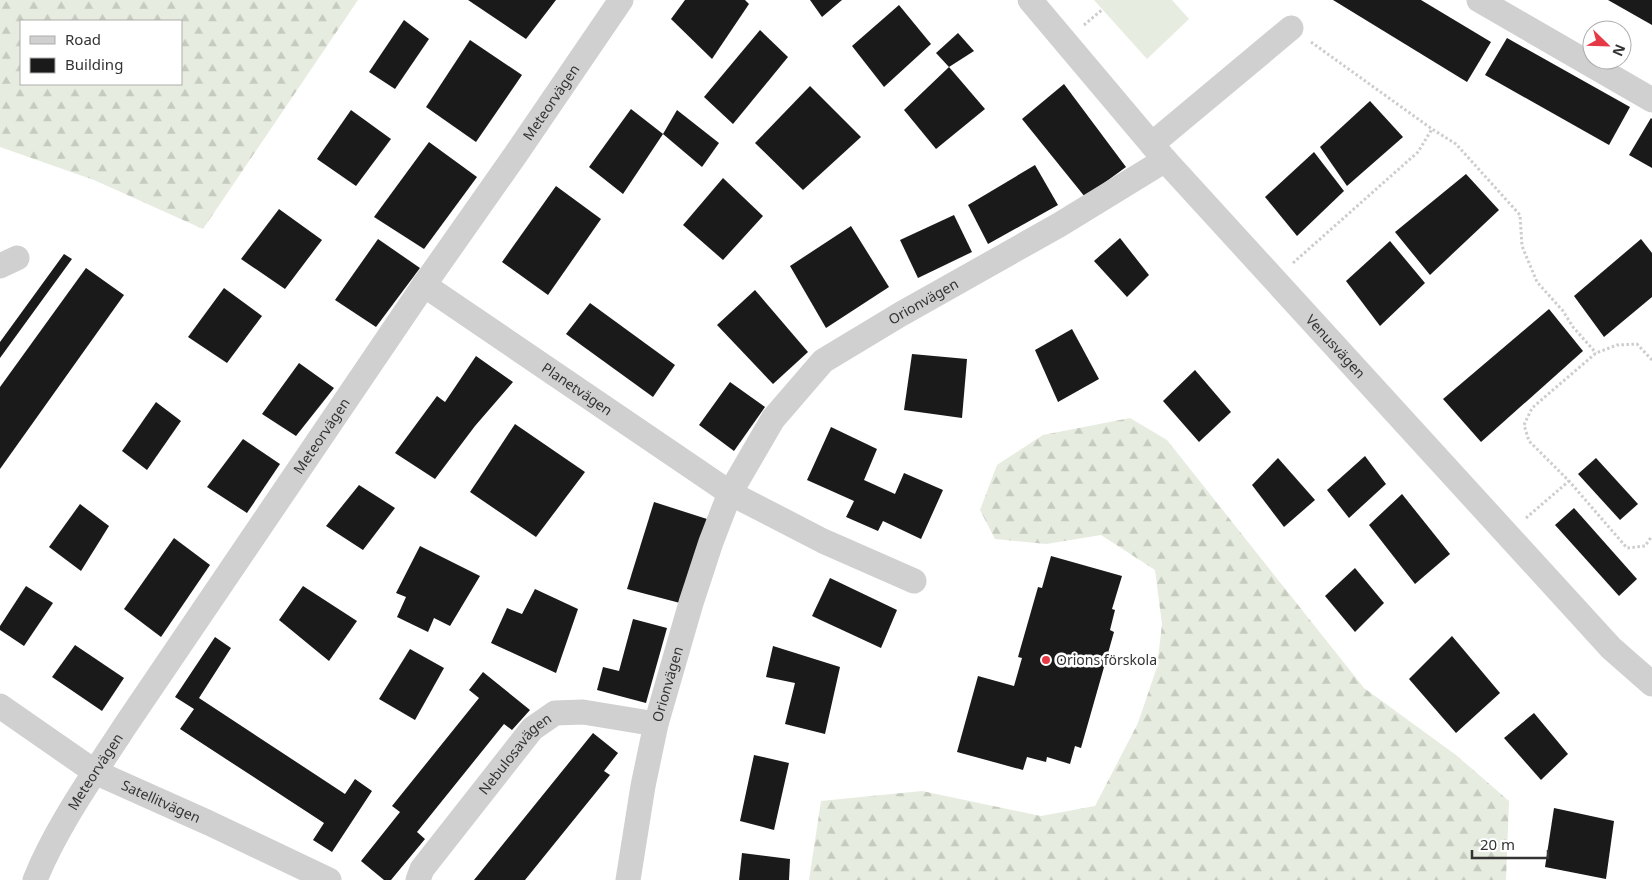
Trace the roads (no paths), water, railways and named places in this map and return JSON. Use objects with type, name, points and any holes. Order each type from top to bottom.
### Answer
[{"type":"street","name":"Meteorvägen","points":[[35,880],[44,856],[95,772],[240,555],[621,0]]},
{"type":"street","name":"Venusvägen","points":[[1030,0],[1158,152],[1274,280],[1610,648],[1652,684]]},
{"type":"street","points":[[1479,0],[1652,100]]},
{"type":"street","name":"Orionvägen","points":[[628,880],[643,786],[656,724],[691,603],[711,542],[730,494],[773,419],[823,361],[901,314],[1059,225],[1158,152],[1291,28]]},
{"type":"street","name":"Planetvägen","points":[[424,285],[730,494]]},
{"type":"street","points":[[730,494],[823,541],[914,581]]},
{"type":"street","name":"Satellitvägen","points":[[0,706],[95,772],[330,880]]},
{"type":"street","name":"Nebulosavägen","points":[[418,880],[422,869],[532,729],[555,713],[583,712],[656,724]]},
{"type":"place","name":"Orions förskola","points":[[1046,660]]}]
